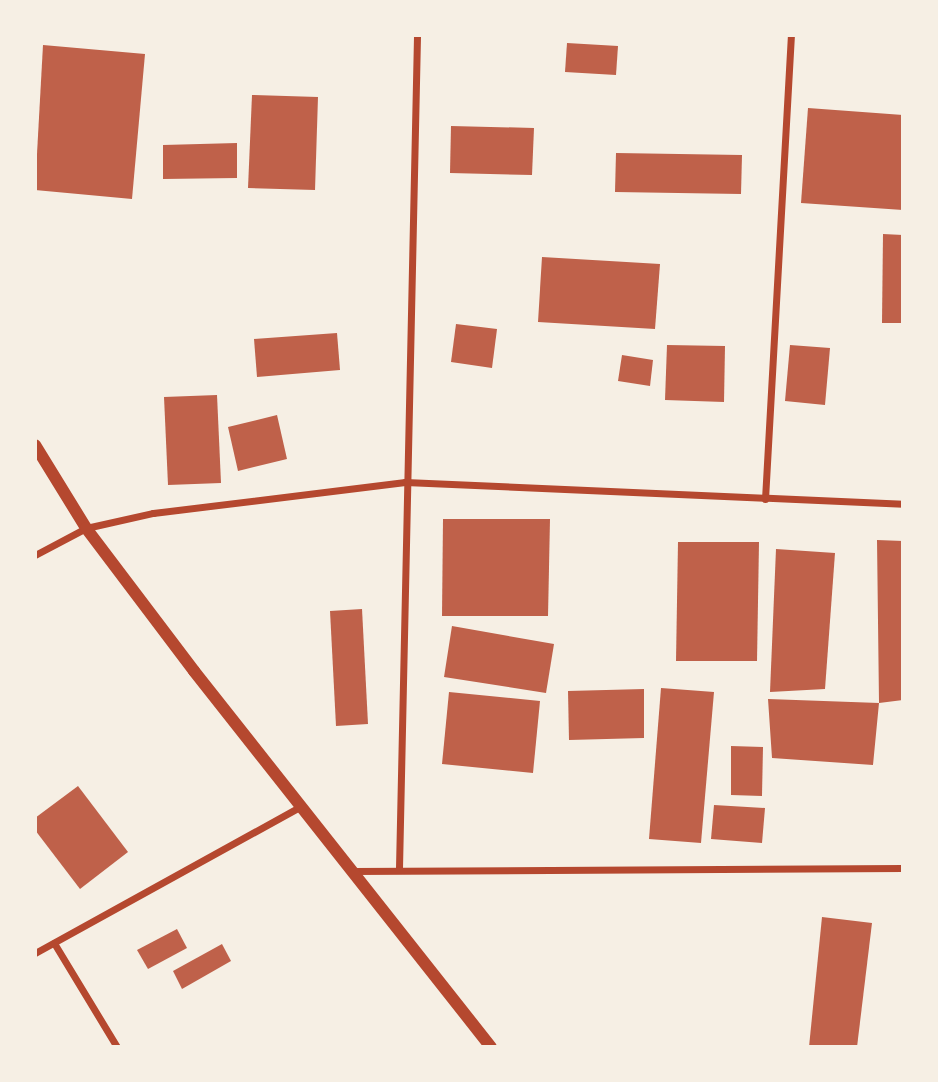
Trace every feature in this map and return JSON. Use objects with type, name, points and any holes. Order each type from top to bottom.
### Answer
[{"type":"street","points":[[399,868],[405,482],[417,35]]},
{"type":"street","points":[[765,499],[791,35]]},
{"type":"street","points":[[35,444],[86,528],[491,1047]]},
{"type":"street","points":[[35,555],[86,528],[405,482],[903,504]]},
{"type":"street","points":[[35,953],[301,806]]},
{"type":"street","points":[[353,870],[903,868]]},
{"type":"street","points":[[54,943],[117,1047]]},
{"type":"building","points":[[567,43],[618,46],[616,75],[565,72]]},
{"type":"building","points":[[43,45],[145,54],[132,199],[35,190]]},
{"type":"building","points":[[252,95],[318,97],[315,190],[248,188]]},
{"type":"building","points":[[808,108],[903,115],[903,210],[801,203]]},
{"type":"building","points":[[451,126],[534,128],[532,175],[450,173]]},
{"type":"building","points":[[237,143],[237,178],[163,179],[163,145]]},
{"type":"building","points":[[616,153],[742,155],[741,194],[615,192]]},
{"type":"building","points":[[883,234],[903,235],[903,323],[882,323]]},
{"type":"building","points":[[542,257],[660,264],[655,329],[538,322]]},
{"type":"building","points":[[456,324],[497,329],[492,368],[451,362]]},
{"type":"building","points":[[337,333],[340,370],[257,377],[254,339]]},
{"type":"building","points":[[667,345],[725,346],[724,402],[665,400]]},
{"type":"building","points":[[790,345],[830,348],[825,405],[785,401]]},
{"type":"building","points":[[622,355],[653,360],[650,386],[618,381]]},
{"type":"building","points":[[217,395],[221,483],[168,485],[164,397]]},
{"type":"building","points":[[277,415],[287,459],[238,471],[228,427]]},
{"type":"building","points":[[443,519],[550,519],[548,616],[442,616]]},
{"type":"building","points":[[877,540],[903,541],[903,700],[879,703]]},
{"type":"building","points":[[678,542],[759,542],[757,661],[676,661]]},
{"type":"building","points":[[776,549],[835,553],[825,689],[770,692]]},
{"type":"building","points":[[362,609],[368,724],[336,726],[330,611]]},
{"type":"building","points":[[452,626],[554,644],[546,693],[444,677]]},
{"type":"building","points":[[661,688],[714,692],[701,843],[649,839]]},
{"type":"building","points":[[644,689],[644,738],[569,740],[568,691]]},
{"type":"building","points":[[449,692],[540,701],[533,773],[442,764]]},
{"type":"building","points":[[768,699],[879,703],[873,765],[772,758]]},
{"type":"building","points":[[731,746],[763,747],[762,796],[731,795]]},
{"type":"building","points":[[78,786],[128,852],[80,889],[35,830],[35,818]]},
{"type":"building","points":[[714,805],[765,808],[762,843],[711,839]]},
{"type":"building","points":[[822,917],[872,923],[857,1047],[809,1047]]},
{"type":"building","points":[[177,929],[187,948],[148,969],[137,950]]},
{"type":"building","points":[[222,944],[231,961],[182,989],[173,971]]}]
